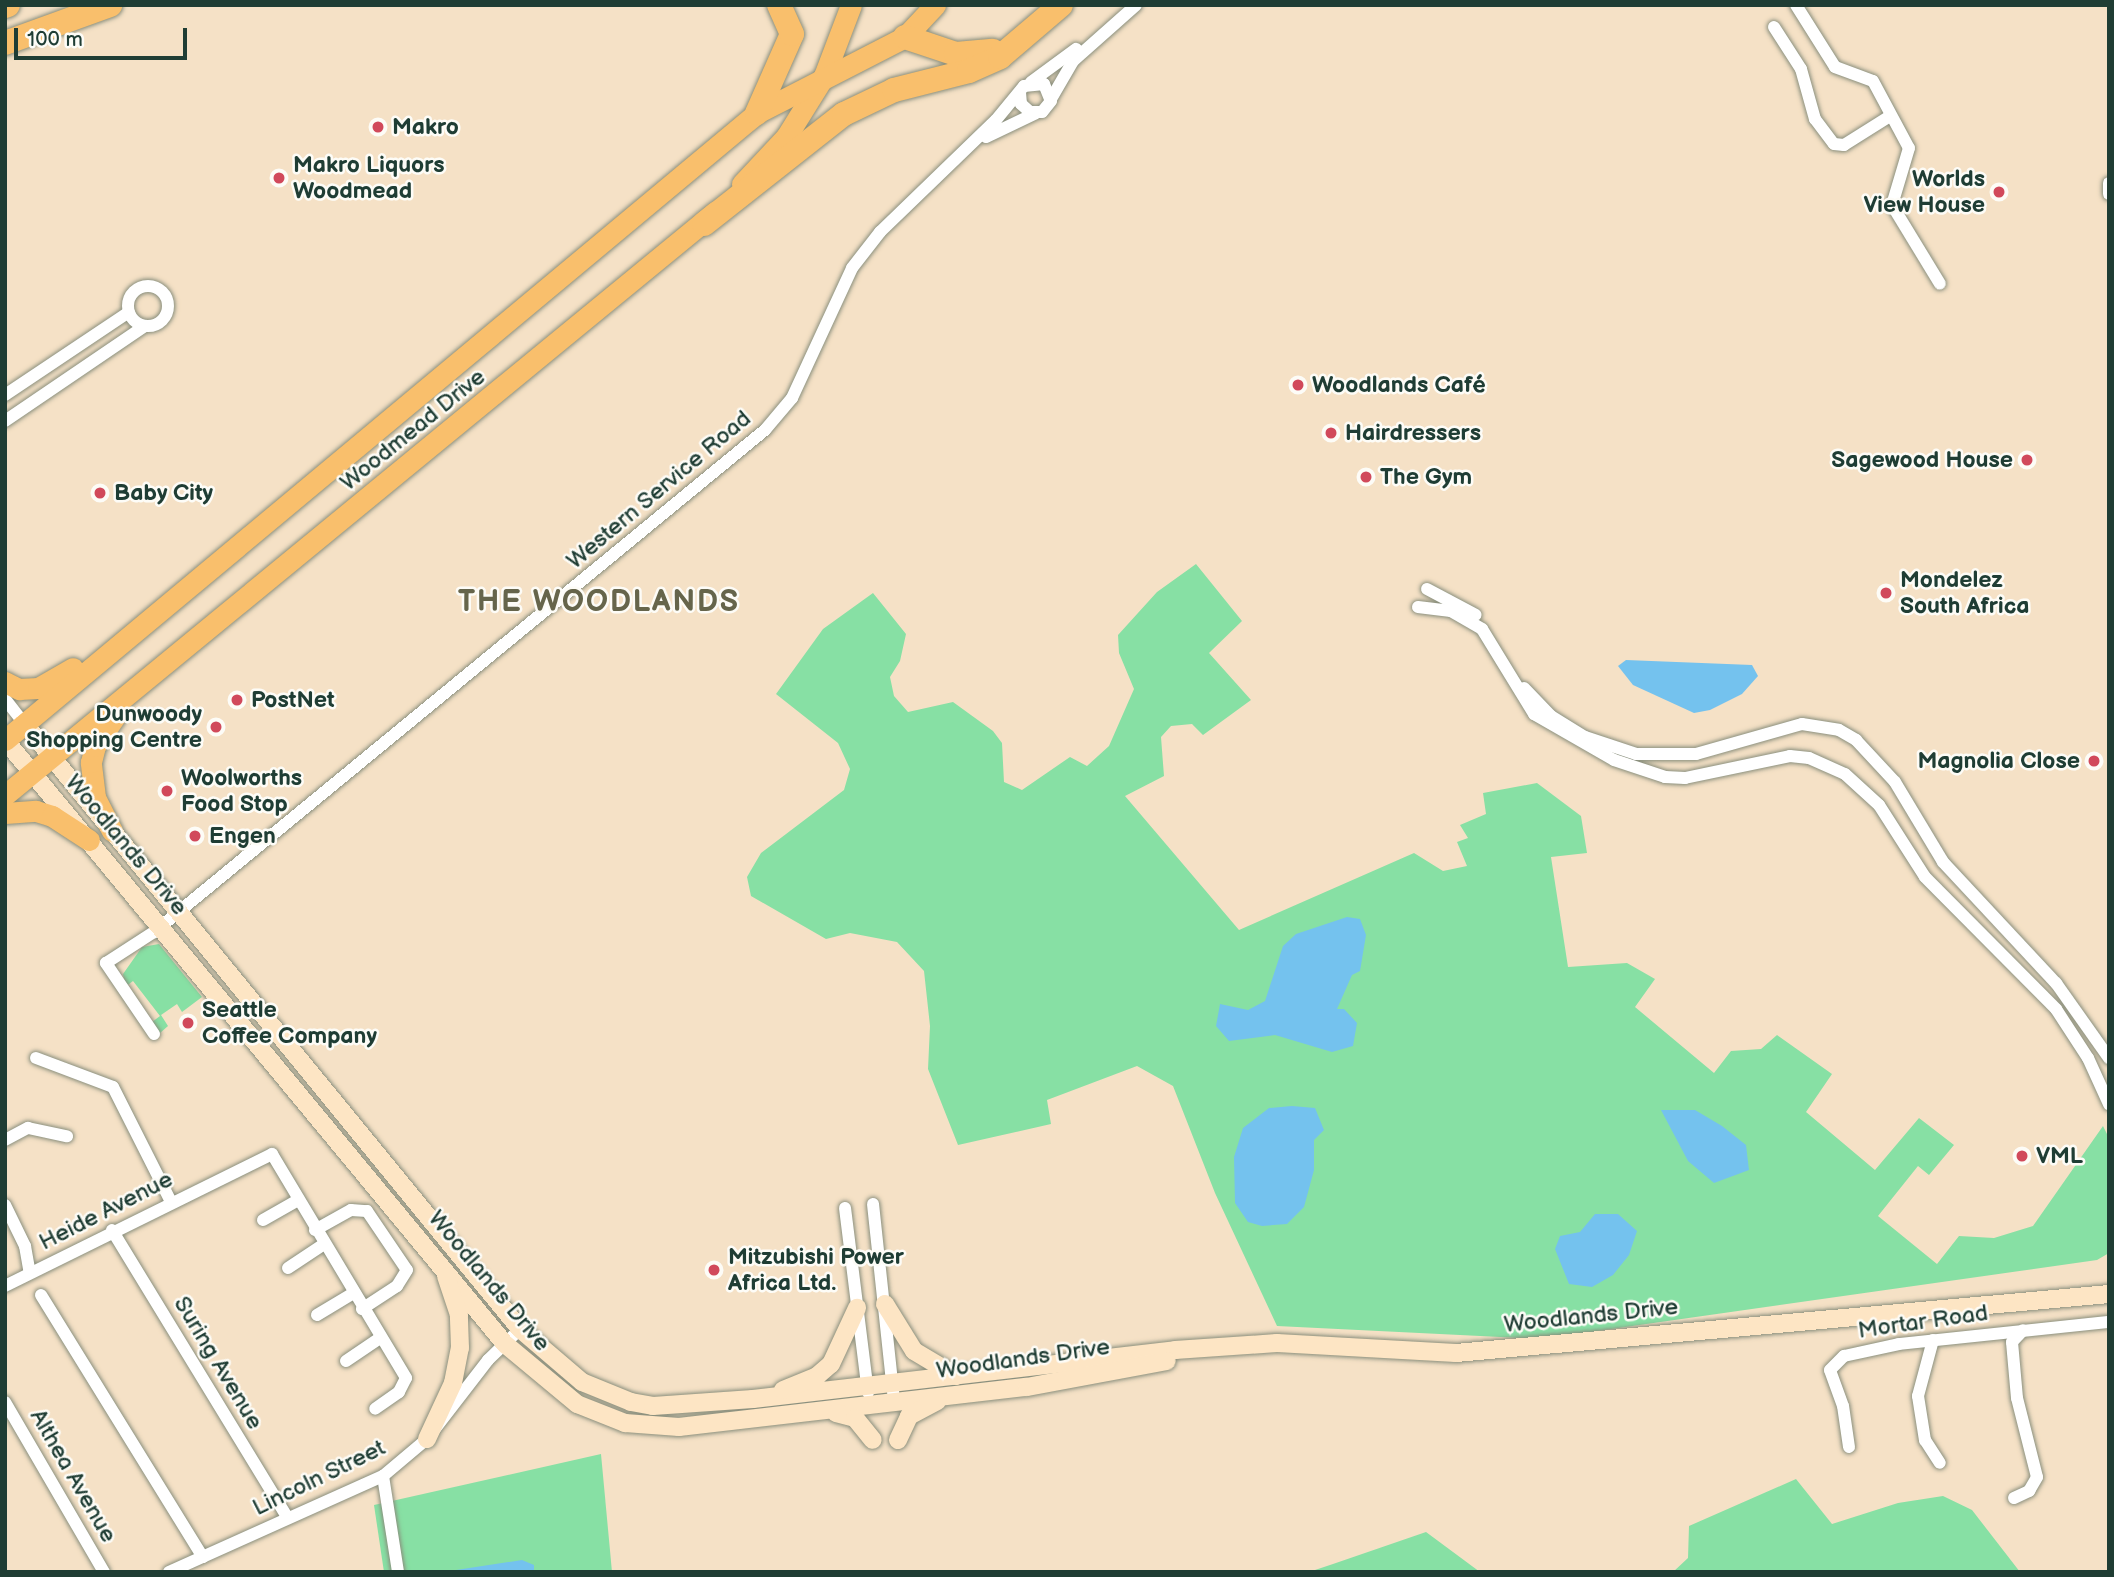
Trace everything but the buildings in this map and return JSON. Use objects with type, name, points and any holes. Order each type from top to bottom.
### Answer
[{"type":"highway","points":[[5,42],[81,5]]},
{"type":"highway","points":[[5,42],[110,5]]},
{"type":"highway","points":[[757,113],[792,34],[779,5]]},
{"type":"highway","points":[[704,224],[851,109],[894,90],[969,71],[1000,57],[1061,5]]},
{"type":"highway","points":[[905,37],[956,54],[981,55],[1042,22]]},
{"type":"main road","name":"Woodmead Drive","points":[[5,795],[179,656],[704,224],[786,137],[824,76],[851,5]]},
{"type":"main road","name":"Woodmead Drive","points":[[5,740],[757,113],[824,76],[905,37],[935,5]]},
{"type":"main road","points":[[5,682],[19,689],[38,688],[134,630]]},
{"type":"main road","points":[[112,831],[95,797],[91,762],[95,746],[112,719],[179,656]]},
{"type":"main road","name":"Woodlands Drive","points":[[24,723],[520,1329],[582,1382],[631,1402],[653,1406],[869,1395],[960,1377],[1175,1350],[1223,1349],[1277,1343],[1420,1354],[1468,1352],[1964,1304],[2109,1285]]},
{"type":"main road","name":"Woodlands Drive","points":[[5,740],[441,1262],[505,1344],[556,1391],[603,1417],[625,1423],[679,1427],[821,1411],[869,1395]]},
{"type":"main road","points":[[5,813],[36,811],[52,816],[89,840]]},
{"type":"main road","points":[[427,1439],[453,1383],[460,1348],[459,1315],[441,1262]]},
{"type":"main road","name":"Woodlands Drive","points":[[1964,1304],[2071,1300],[2109,1294]]},
{"type":"main road","points":[[884,1304],[914,1351],[943,1371],[960,1377]]},
{"type":"main road","points":[[753,1399],[824,1371],[843,1347],[857,1308]]},
{"type":"main road","name":"Woodlands Drive","points":[[892,1392],[953,1394],[1092,1376],[1223,1349]]},
{"type":"main road","points":[[898,1440],[909,1416],[953,1394]]},
{"type":"main road","points":[[821,1411],[855,1418],[873,1440]]},
{"type":"street","points":[[1127,5],[1031,82],[1020,93],[1023,107],[1036,113],[1046,109],[1073,61],[1136,5]]},
{"type":"street","points":[[1796,5],[1835,67],[1874,81],[1910,153],[1892,205],[1940,284]]},
{"type":"street","points":[[1774,27],[1801,69],[1815,119],[1834,144],[1844,145],[1890,116]]},
{"type":"street","points":[[1031,82],[1047,87],[1051,99]]},
{"type":"street","name":"Western Service Road","points":[[154,1034],[106,963],[162,925],[765,430],[799,386],[864,251],[893,216],[971,145],[1020,93]]},
{"type":"street","name":"Western Service Road","points":[[971,145],[1036,113]]},
{"type":"street","points":[[5,421],[145,326],[154,325],[166,316],[168,303],[161,291],[149,286],[135,291],[129,301],[130,312],[145,326]]},
{"type":"street","points":[[5,395],[130,312]]},
{"type":"street","points":[[1427,589],[1481,618],[1529,695],[1551,716],[1608,747],[1636,754],[1684,756],[1802,724],[1839,730],[1856,740],[1895,782],[1943,862],[2056,983],[2109,1058]]},
{"type":"street","points":[[1418,607],[1451,611],[1482,629],[1534,714],[1614,760],[1665,777],[1685,778],[1790,756],[1809,758],[1845,774],[1879,805],[1925,877],[2056,1009],[2088,1058],[2109,1104]]},
{"type":"street","points":[[5,699],[24,723]]},
{"type":"street","points":[[36,1058],[113,1087],[170,1200]]},
{"type":"street","points":[[5,1140],[29,1128],[67,1136]]},
{"type":"street","name":"Heide Avenue","points":[[5,1286],[170,1200],[272,1154],[298,1200]]},
{"type":"street","points":[[263,1220],[298,1200],[406,1381],[399,1392],[375,1409]]},
{"type":"street","points":[[873,1204],[892,1392]]},
{"type":"street","points":[[5,1205],[30,1273]]},
{"type":"street","points":[[845,1208],[869,1395]]},
{"type":"street","points":[[315,1230],[351,1210],[368,1211],[407,1270],[397,1286],[362,1309]]},
{"type":"street","name":"Suring Avenue","points":[[112,1230],[287,1517]]},
{"type":"street","points":[[288,1268],[324,1244]]},
{"type":"street","points":[[317,1315],[352,1293]]},
{"type":"street","points":[[41,1294],[203,1557]]},
{"type":"street","name":"Mortar Road","points":[[1849,1447],[1843,1406],[1830,1373],[1834,1362],[1850,1353],[1933,1340],[2109,1322]]},
{"type":"street","name":"Lincoln Street","points":[[169,1572],[383,1476],[427,1439],[520,1329]]},
{"type":"street","points":[[2014,1498],[2029,1491],[2037,1477],[2017,1398],[2012,1342],[2023,1330]]},
{"type":"street","points":[[346,1361],[380,1338]]},
{"type":"street","points":[[1933,1340],[1918,1396],[1925,1440],[1940,1463]]},
{"type":"street","name":"Althea Avenue","points":[[5,1402],[104,1572]]},
{"type":"street","points":[[383,1476],[398,1572]]},
{"type":"green space","points":[[1196,564],[1242,621],[1209,653],[1251,700],[1203,735],[1192,724],[1171,726],[1161,737],[1164,776],[1125,796],[1239,930],[1414,853],[1443,871],[1467,866],[1457,842],[1468,838],[1460,825],[1486,814],[1483,793],[1537,783],[1581,816],[1587,853],[1551,857],[1568,967],[1627,963],[1655,979],[1635,1007],[1714,1073],[1731,1051],[1761,1049],[1777,1035],[1832,1074],[1806,1112],[1875,1170],[1919,1118],[1954,1145],[1929,1175],[1918,1166],[1878,1216],[1937,1264],[1959,1236],[1994,1238],[2033,1226],[2103,1126],[2109,1138],[2109,1253],[2097,1260],[1541,1339],[1277,1326],[1215,1193],[1173,1086],[1137,1066],[1047,1100],[1051,1124],[958,1145],[928,1069],[930,1026],[924,971],[897,942],[850,933],[826,939],[751,896],[747,877],[761,853],[844,790],[850,769],[838,743],[776,694],[823,629],[873,593],[906,634],[900,661],[890,677],[894,696],[908,712],[953,702],[993,731],[1002,743],[1004,782],[1022,790],[1070,757],[1087,766],[1109,746],[1134,689],[1119,653],[1118,635],[1157,592]]},
{"type":"green space","points":[[159,944],[202,997],[182,1012],[177,1004],[161,1015],[168,1026],[160,1033],[152,1022],[160,1016],[133,981],[125,987],[123,974],[142,947]]},
{"type":"green space","points":[[601,1454],[612,1572],[384,1572],[374,1505]]},
{"type":"green space","points":[[1796,1479],[1832,1524],[1898,1503],[1943,1496],[1972,1510],[2020,1572],[1673,1572],[1688,1558],[1689,1526]]},
{"type":"green space","points":[[1426,1532],[1480,1572],[1309,1572],[1333,1564]]},
{"type":"water","points":[[1626,660],[1752,665],[1758,676],[1742,694],[1710,710],[1694,713],[1633,685],[1618,666]]},
{"type":"water","points":[[1347,917],[1360,919],[1366,935],[1360,971],[1352,975],[1337,1009],[1344,1009],[1357,1023],[1353,1046],[1332,1052],[1275,1035],[1229,1041],[1216,1026],[1220,1004],[1248,1010],[1265,1001],[1283,946],[1296,934]]},
{"type":"water","points":[[1269,1108],[1315,1108],[1324,1130],[1314,1140],[1314,1170],[1304,1207],[1287,1224],[1262,1226],[1248,1222],[1235,1203],[1234,1157],[1243,1128]]},
{"type":"water","points":[[1661,1110],[1695,1110],[1722,1126],[1746,1145],[1749,1170],[1714,1183],[1688,1161]]},
{"type":"water","points":[[1595,1214],[1618,1214],[1637,1231],[1629,1255],[1613,1275],[1592,1287],[1569,1284],[1555,1249],[1560,1236],[1580,1232]]},
{"type":"water","points":[[522,1560],[534,1565],[534,1572],[443,1572]]},
{"type":"place","name":"Makro","points":[[378,127]]},
{"type":"place","name":"Makro Liquors Woodmead","points":[[279,178]]},
{"type":"place","name":"Worlds View House","points":[[1999,192]]},
{"type":"place","name":"Woodlands Café","points":[[1298,385]]},
{"type":"place","name":"Hairdressers","points":[[1331,433]]},
{"type":"place","name":"Sagewood House","points":[[2027,460]]},
{"type":"place","name":"The Gym","points":[[1366,477]]},
{"type":"place","name":"Baby City","points":[[100,493]]},
{"type":"place","name":"Mondelez South Africa","points":[[1886,593]]},
{"type":"place","name":"PostNet","points":[[237,700]]},
{"type":"place","name":"Dunwoody Shopping Centre","points":[[216,727]]},
{"type":"place","name":"Magnolia Close","points":[[2094,761]]},
{"type":"place","name":"Woolworths Food Stop","points":[[167,791]]},
{"type":"place","name":"Engen","points":[[195,836]]},
{"type":"place","name":"Seattle Coffee Company","points":[[188,1023]]},
{"type":"place","name":"VML","points":[[2022,1156]]},
{"type":"place","name":"Mitzubishi Power Africa Ltd.","points":[[714,1270]]},
{"type":"district","name":"THE WOODLANDS","points":[[599,602]]}]
